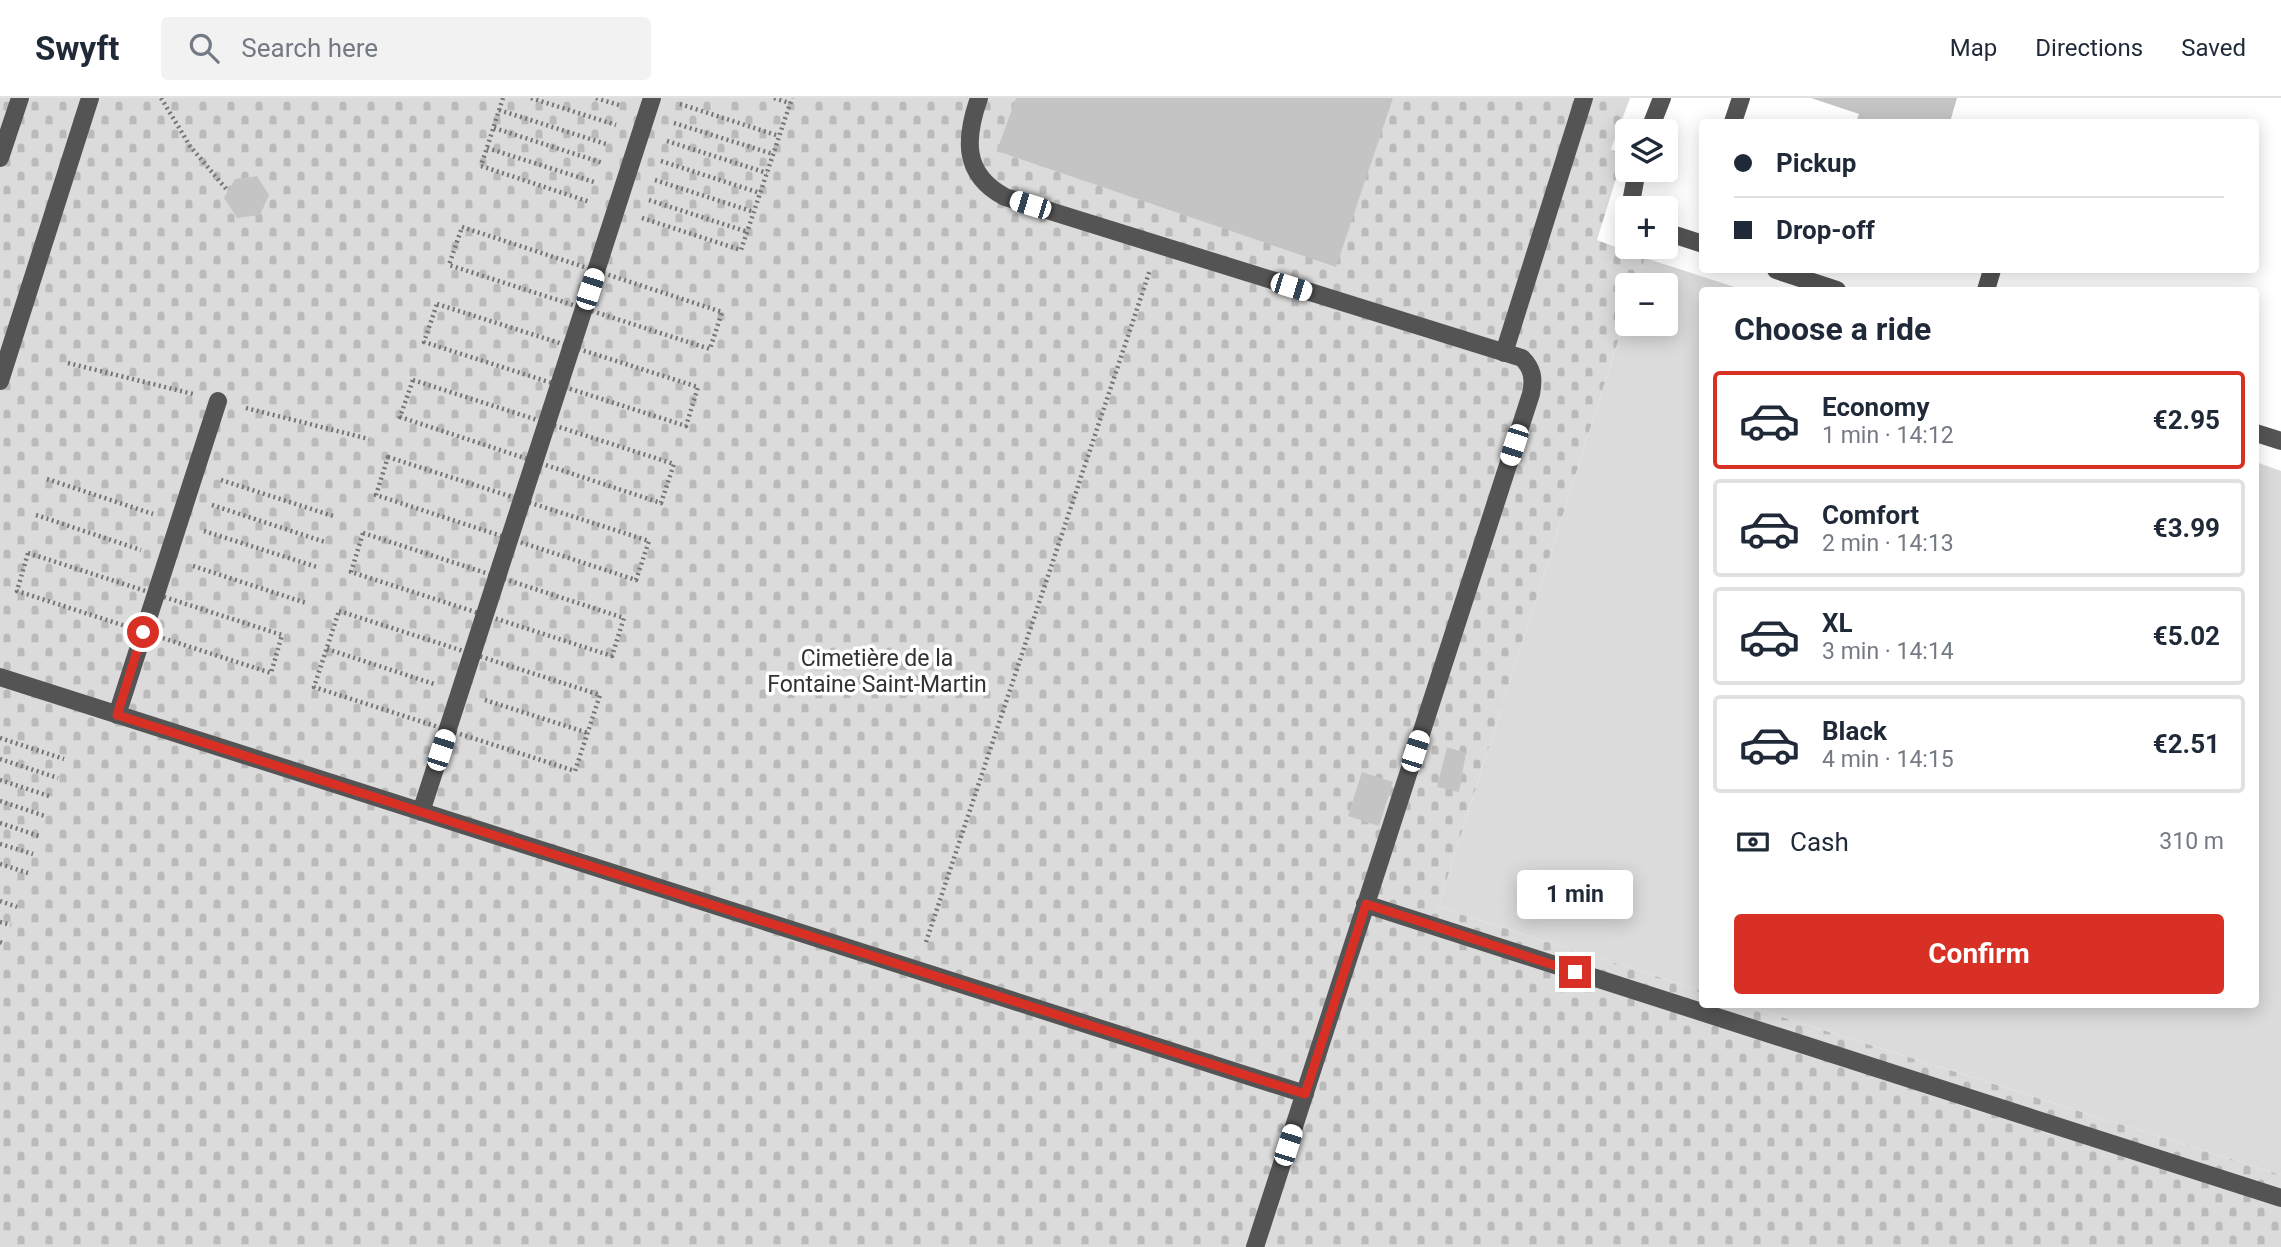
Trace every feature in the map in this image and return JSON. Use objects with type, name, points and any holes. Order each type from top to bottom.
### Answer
[{"type":"street","points":[[0,158],[20,98]]},
{"type":"street","points":[[0,381],[90,98]]},
{"type":"street","points":[[979,98],[971,119],[970,155],[976,171],[994,191],[1005,197],[1522,358],[1529,365],[1533,384],[1531,394],[1255,1247]]},
{"type":"street","points":[[1504,353],[1584,98]]},
{"type":"street","points":[[1654,119],[1662,98]]},
{"type":"street","points":[[1734,119],[1741,98]]},
{"type":"street","points":[[421,812],[649,106]]},
{"type":"street","points":[[1678,236],[1699,243]]},
{"type":"street","points":[[1785,273],[1828,287]]},
{"type":"street","points":[[117,715],[218,401]]},
{"type":"street","points":[[2259,433],[2281,442]]},
{"type":"street","points":[[0,677],[1305,1094]]},
{"type":"street","points":[[1366,904],[2281,1198]]},
{"type":"path","points":[[161,98],[190,146],[227,190]]},
{"type":"path","points":[[596,98],[649,106],[773,154]]},
{"type":"path","points":[[774,98],[790,103]]},
{"type":"path","points":[[675,102],[779,136]]},
{"type":"path","points":[[916,970],[1158,246]]},
{"type":"path","points":[[195,472],[333,516]]},
{"type":"path","points":[[188,497],[325,542]]},
{"type":"path","points":[[0,738],[64,759]]},
{"type":"path","points":[[0,759],[58,778]]},
{"type":"path","points":[[0,780],[52,797]]},
{"type":"path","points":[[0,801],[45,816]]},
{"type":"path","points":[[0,823],[39,836]]},
{"type":"path","points":[[0,844],[33,855]]},
{"type":"path","points":[[0,864],[28,873]]},
{"type":"path","points":[[0,901],[17,907]]},
{"type":"path","points":[[0,922],[11,925]]},
{"type":"green space","name":"Cimetière de la Fontaine Saint-Martin","points":[[0,98],[1630,98],[1622,119],[1615,119],[1615,138],[1611,149],[1615,151],[1615,182],[1597,240],[1615,247],[1615,259],[1645,259],[1640,273],[1615,273],[1615,336],[1620,336],[1438,907],[1699,990],[1699,1008],[1753,1008],[2281,1175],[2281,1247],[0,1247]]},
{"type":"green space","points":[[1645,259],[1735,287],[1699,287],[1699,990],[1438,907],[1620,336],[1678,336],[1678,273],[1640,273]]},
{"type":"green space","points":[[2259,463],[2281,471],[2281,1175],[1753,1008],[2259,1008]]},
{"type":"building","points":[[1016,98],[1393,98],[1336,267],[997,151]]},
{"type":"building","points":[[1811,98],[1957,98],[1951,119],[1857,119],[1859,114]]},
{"type":"building","points":[[257,176],[269,195],[260,215],[237,218],[224,198],[235,179]]},
{"type":"building","points":[[1447,747],[1466,753],[1459,792],[1437,787]]},
{"type":"building","points":[[1362,772],[1393,782],[1379,826],[1348,816]]},
{"type":"route","points":[[143,632],[117,715],[1305,1094],[1366,904],[1575,972]]}]
